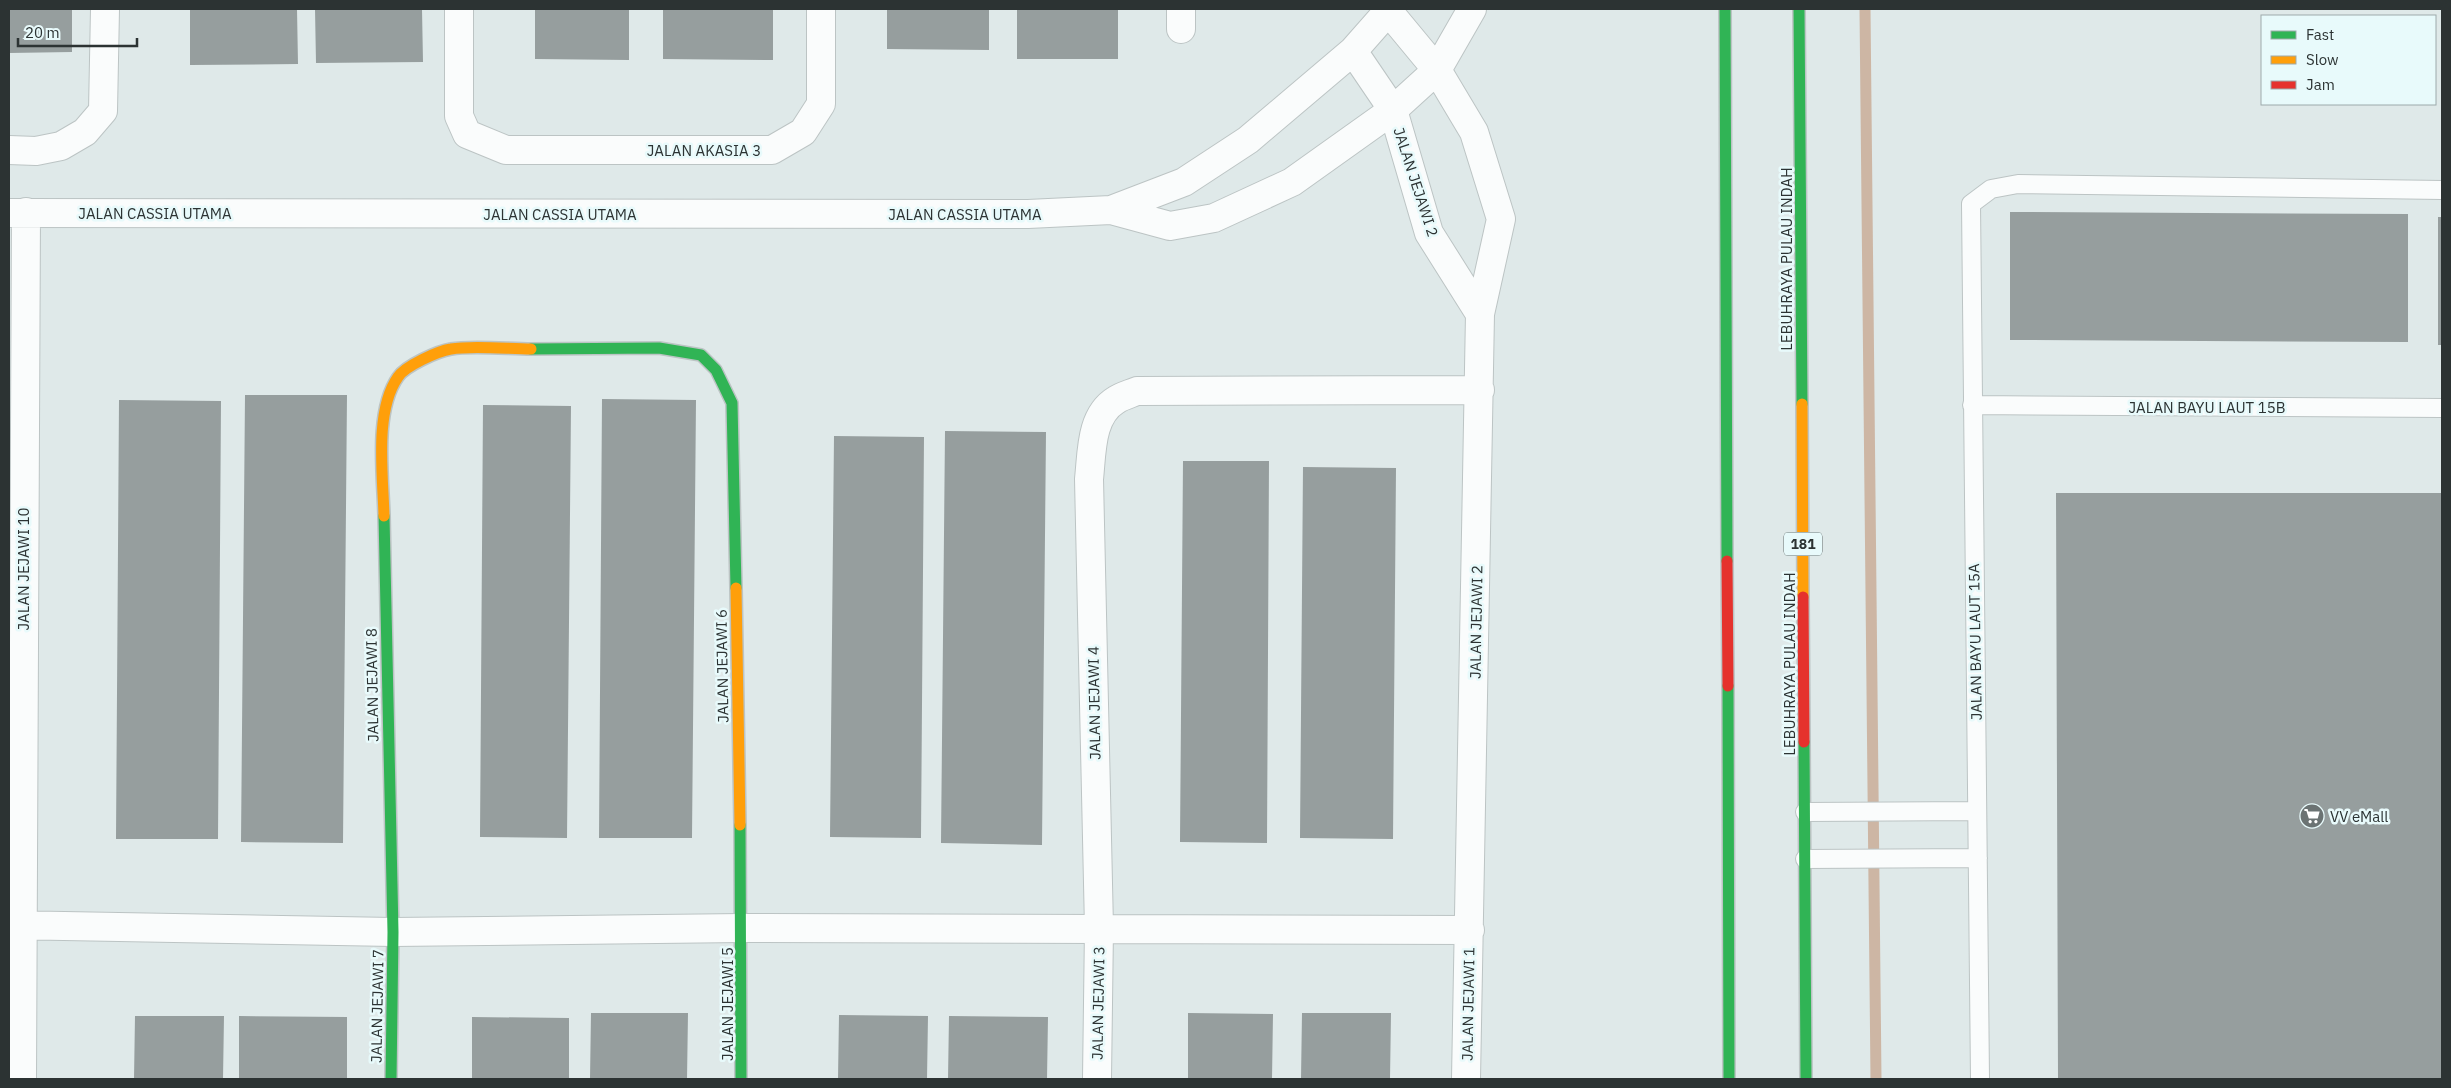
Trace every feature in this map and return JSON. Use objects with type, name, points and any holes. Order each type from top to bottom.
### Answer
[{"type":"main road","points":[[1725,9],[1730,1079]]},
{"type":"main road","name":"LEBUHRAYA PULAU INDAH","points":[[1799,9],[1806,1079]]},
{"type":"main road","name":"JALAN JEJAWI 8","points":[[392,932],[382,438],[387,401],[398,376],[418,362],[451,349],[659,348],[701,355],[716,370],[732,403]]},
{"type":"main road","name":"JALAN JEJAWI 6","points":[[732,403],[742,928]]},
{"type":"main road","name":"JALAN JEJAWI 5","points":[[741,1079],[742,928]]},
{"type":"main road","name":"JALAN JEJAWI 7","points":[[390,1079],[392,932]]},
{"type":"street","points":[[9,150],[36,151],[61,146],[85,132],[103,111],[105,9]]},
{"type":"street","name":"JALAN AKASIA 3","points":[[460,9],[459,116],[467,134],[506,150],[772,150],[804,132],[820,104],[820,9]]},
{"type":"street","name":"JALAN CASSIA UTAMA","points":[[17,213],[1028,214],[1111,210],[1170,226],[1214,218],[1292,182],[1393,110],[1437,70],[1472,9]]},
{"type":"street","name":"JALAN CASSIA UTAMA","points":[[1111,210],[1184,182],[1248,140],[1353,51],[1389,10]]},
{"type":"street","name":"JALAN JEJAWI 2","points":[[1389,10],[1437,70],[1474,132],[1501,219],[1480,314],[1470,930]]},
{"type":"street","name":"JALAN JEJAWI 2","points":[[1353,51],[1393,110],[1429,233],[1480,314]]},
{"type":"street","name":"JALAN JEJAWI 10","points":[[17,213],[15,925],[22,1079]]},
{"type":"street","name":"JALAN JEJAWI 4","points":[[1099,928],[1090,479],[1093,438],[1103,412],[1115,401],[1137,391],[1480,390]]},
{"type":"street","points":[[15,925],[392,932],[742,928],[1470,930]]},
{"type":"street","name":"JALAN JEJAWI 3","points":[[1097,1079],[1099,928]]},
{"type":"street","name":"JALAN JEJAWI 1","points":[[1466,1079],[1470,930]]},
{"type":"lane","name":"JALAN BAYU LAUT 15A","points":[[1980,1079],[1971,204],[1991,189],[2018,184],[2442,190]]},
{"type":"lane","name":"JALAN BAYU LAUT 15B","points":[[1972,405],[2442,408]]},
{"type":"lane","points":[[1805,812],[1977,811]]},
{"type":"lane","points":[[1805,859],[1978,858]]},
{"type":"building","points":[[9,9],[72,9],[72,52],[9,53]]},
{"type":"building","points":[[190,9],[297,9],[298,64],[190,65]]},
{"type":"building","points":[[315,9],[422,9],[423,62],[316,63]]},
{"type":"building","points":[[535,9],[629,9],[629,60],[535,59]]},
{"type":"building","points":[[663,9],[773,9],[773,60],[663,59]]},
{"type":"building","points":[[887,9],[989,9],[989,50],[887,49]]},
{"type":"building","points":[[1017,9],[1118,9],[1118,59],[1017,59]]},
{"type":"building","points":[[2010,212],[2408,214],[2408,342],[2010,340]]},
{"type":"building","points":[[2438,217],[2442,217],[2442,345],[2438,345]]},
{"type":"building","points":[[245,395],[347,395],[343,843],[241,842]]},
{"type":"building","points":[[602,399],[696,400],[692,838],[599,838]]},
{"type":"building","points":[[119,400],[221,401],[218,839],[116,839]]},
{"type":"building","points":[[483,405],[571,406],[567,838],[480,837]]},
{"type":"building","points":[[945,431],[1046,432],[1042,845],[941,843]]},
{"type":"building","points":[[834,436],[924,437],[921,838],[830,837]]},
{"type":"building","points":[[1183,461],[1269,461],[1267,843],[1180,842]]},
{"type":"building","points":[[1303,467],[1396,468],[1393,839],[1300,838]]},
{"type":"building","points":[[2056,493],[2442,493],[2442,1079],[2058,1079]]},
{"type":"building","points":[[591,1013],[688,1013],[687,1079],[590,1079]]},
{"type":"building","points":[[1188,1013],[1273,1014],[1272,1079],[1188,1079]]},
{"type":"building","points":[[1302,1013],[1391,1013],[1390,1079],[1301,1079]]},
{"type":"building","points":[[839,1015],[928,1016],[927,1079],[838,1079]]},
{"type":"building","points":[[135,1016],[224,1016],[223,1079],[134,1079]]},
{"type":"building","points":[[239,1016],[347,1017],[347,1079],[239,1079]]},
{"type":"building","points":[[949,1016],[1048,1017],[1047,1079],[948,1079]]},
{"type":"building","points":[[472,1017],[569,1018],[569,1079],[472,1079]]},
{"type":"waterway","points":[[1865,9],[1876,1079]]},
{"type":"traffic: fast","points":[[1725,9],[1727,561]]},
{"type":"traffic: fast","points":[[1799,9],[1802,404]]},
{"type":"traffic: fast","points":[[531,349],[659,348],[701,355],[716,370],[732,403],[736,588]]},
{"type":"traffic: fast","points":[[384,516],[393,932],[391,1079]]},
{"type":"traffic: fast","points":[[1728,686],[1729,1079]]},
{"type":"traffic: fast","points":[[1804,742],[1806,1079]]},
{"type":"traffic: fast","points":[[740,825],[741,1079]]},
{"type":"traffic: slow","points":[[384,516],[383,425],[390,391],[398,377],[407,368],[422,360],[451,349],[480,347],[531,349]]},
{"type":"traffic: slow","points":[[1802,404],[1803,597]]},
{"type":"traffic: slow","points":[[736,588],[740,825]]},
{"type":"traffic: jam","points":[[1727,561],[1728,686]]},
{"type":"traffic: jam","points":[[1803,597],[1804,742]]},
{"type":"place","name":"VV eMall","points":[[2312,816]]}]
